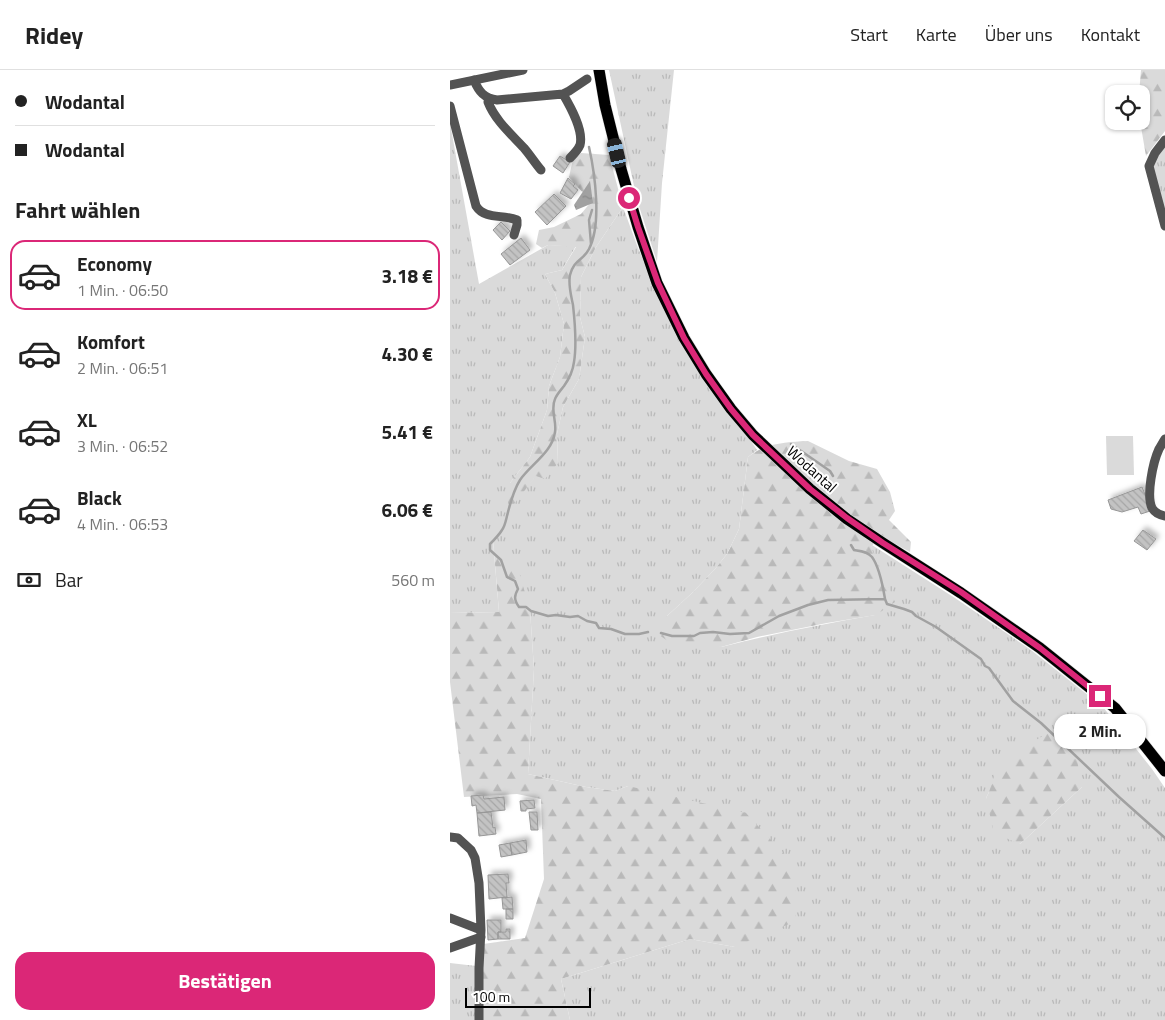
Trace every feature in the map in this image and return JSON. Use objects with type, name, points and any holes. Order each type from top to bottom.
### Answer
[{"type":"main road","name":"Wodantal","points":[[599,70],[620,169],[658,283],[684,338],[706,374],[731,409],[753,435],[802,483],[840,513],[883,543],[961,592],[1040,648],[1115,708],[1165,771]]},
{"type":"street","points":[[450,85],[523,70]]},
{"type":"street","points":[[474,80],[480,91],[489,99],[497,100],[563,94],[587,78]]},
{"type":"street","points":[[563,94],[577,120],[580,137],[580,145],[570,158]]},
{"type":"street","points":[[489,99],[488,102],[494,115],[541,170]]},
{"type":"street","points":[[450,106],[476,206],[483,214],[516,220],[518,226],[514,235]]},
{"type":"street","points":[[1165,140],[1155,153],[1149,166],[1165,226]]},
{"type":"street","points":[[1165,439],[1154,464],[1150,495],[1151,506],[1156,513],[1165,516]]},
{"type":"street","points":[[454,838],[472,850],[479,883],[481,933],[479,1020]]},
{"type":"street","points":[[450,918],[481,933]]},
{"type":"street","points":[[450,948],[481,933]]},
{"type":"green space","points":[[609,70],[674,70],[662,183],[657,262],[637,200]]},
{"type":"green space","points":[[1141,70],[1165,70],[1165,131],[1146,156],[1142,130],[1150,130],[1150,85],[1140,85]]},
{"type":"green space","points":[[450,123],[479,284],[548,245],[576,246],[562,270],[545,274],[555,293],[564,324],[560,357],[549,386],[547,410],[530,457],[510,483],[526,487],[536,476],[558,463],[557,434],[563,407],[579,379],[585,337],[580,317],[581,277],[596,247],[623,207],[638,248],[662,303],[724,409],[757,450],[748,457],[739,529],[727,554],[692,593],[667,616],[721,647],[875,615],[872,545],[955,598],[1031,650],[1103,707],[1165,788],[1165,1020],[570,1020],[561,979],[690,939],[735,947],[628,786],[615,791],[586,787],[528,774],[534,669],[530,610],[493,541],[499,612],[450,613]],"holes":[[[1082,787],[1020,844],[986,798],[989,792]]]},
{"type":"green space","points":[[1165,144],[1165,218],[1152,166]]},
{"type":"green space","points":[[581,153],[609,155],[623,207],[596,247],[581,277],[580,317],[585,337],[579,379],[563,407],[557,434],[558,463],[545,479],[536,476],[507,513],[510,483],[530,457],[547,410],[549,386],[560,357],[564,324],[555,293],[545,274],[562,270],[576,247],[548,245],[542,248],[536,244],[539,230],[554,227],[581,214],[591,202],[569,177],[573,159]]},
{"type":"green space","points":[[1106,436],[1133,436],[1134,475],[1107,475]]},
{"type":"green space","points":[[808,441],[849,461],[877,469],[890,492],[895,511],[889,520],[911,542],[910,552],[880,536],[871,547],[895,602],[876,615],[757,637],[721,647],[668,641],[656,633],[667,616],[692,593],[727,554],[739,529],[748,457],[754,452],[769,446]]},
{"type":"green space","points":[[493,540],[519,572],[530,610],[534,669],[528,774],[586,787],[615,791],[628,786],[746,813],[795,866],[796,921],[735,947],[690,939],[561,979],[570,1020],[480,1020],[483,944],[525,938],[544,879],[541,799],[517,794],[464,797],[450,682],[450,613],[499,612]]},
{"type":"green space","points":[[1050,732],[1076,754],[1082,787],[1020,844],[994,833],[986,798],[999,761]]},
{"type":"green space","points":[[450,963],[476,966],[477,1020],[450,1020]]},
{"type":"water","points":[[590,181],[593,203],[576,210],[574,205]]},
{"type":"building","points":[[560,156],[570,162],[563,173],[553,166]]},
{"type":"building","points":[[568,178],[575,184],[573,186],[578,190],[571,199],[560,193]]},
{"type":"building","points":[[554,194],[566,206],[547,225],[535,212]]},
{"type":"building","points":[[501,222],[510,231],[502,240],[493,230]]},
{"type":"building","points":[[521,238],[530,250],[510,265],[501,254]]},
{"type":"building","points":[[1142,487],[1150,511],[1141,514],[1138,507],[1122,512],[1111,509],[1108,500]]},
{"type":"building","points":[[1143,530],[1156,539],[1147,550],[1134,541]]},
{"type":"building","points":[[483,795],[484,799],[504,797],[505,810],[477,813],[476,805],[472,806],[471,796]]},
{"type":"building","points":[[534,800],[535,808],[521,811],[520,801]]},
{"type":"building","points":[[491,812],[493,828],[495,827],[496,834],[479,836],[477,813]]},
{"type":"building","points":[[529,812],[537,812],[538,830],[531,830]]},
{"type":"building","points":[[526,840],[527,852],[512,855],[510,843]]},
{"type":"building","points":[[510,843],[512,855],[501,857],[499,845]]},
{"type":"building","points":[[508,874],[509,883],[506,883],[507,897],[489,899],[488,875]]},
{"type":"building","points":[[512,897],[513,909],[503,909],[502,898]]},
{"type":"building","points":[[506,909],[513,909],[513,919],[506,919]]},
{"type":"building","points":[[487,920],[501,920],[501,932],[498,932],[498,939],[488,940]]},
{"type":"building","points":[[506,929],[510,929],[510,939],[498,939],[498,932],[506,932]]},
{"type":"waterway","points":[[589,147],[595,185],[596,213],[593,239],[589,249],[576,263],[570,275],[575,334],[572,371],[554,403],[555,432],[550,446],[520,480],[512,498],[504,527],[490,544],[490,550],[501,560],[507,577],[515,581],[518,589],[515,600],[519,607],[526,607],[531,611],[548,616],[578,616],[596,623],[599,628],[611,629],[625,634],[648,632]]},
{"type":"waterway","points":[[591,244],[589,220],[592,210]]},
{"type":"waterway","points":[[791,444],[830,471],[833,476]]},
{"type":"waterway","points":[[851,545],[854,550],[866,552],[875,561],[885,599]]},
{"type":"waterway","points":[[661,633],[672,636],[694,636],[700,633],[713,632],[730,634],[749,633],[779,616],[808,605],[828,600],[885,599],[887,604],[912,612],[981,659],[1013,701],[1041,723],[1165,838]]},
{"type":"route","points":[[629,198],[658,283],[684,338],[706,374],[731,409],[753,435],[810,489],[847,518],[961,592],[1040,648],[1100,696]]}]
